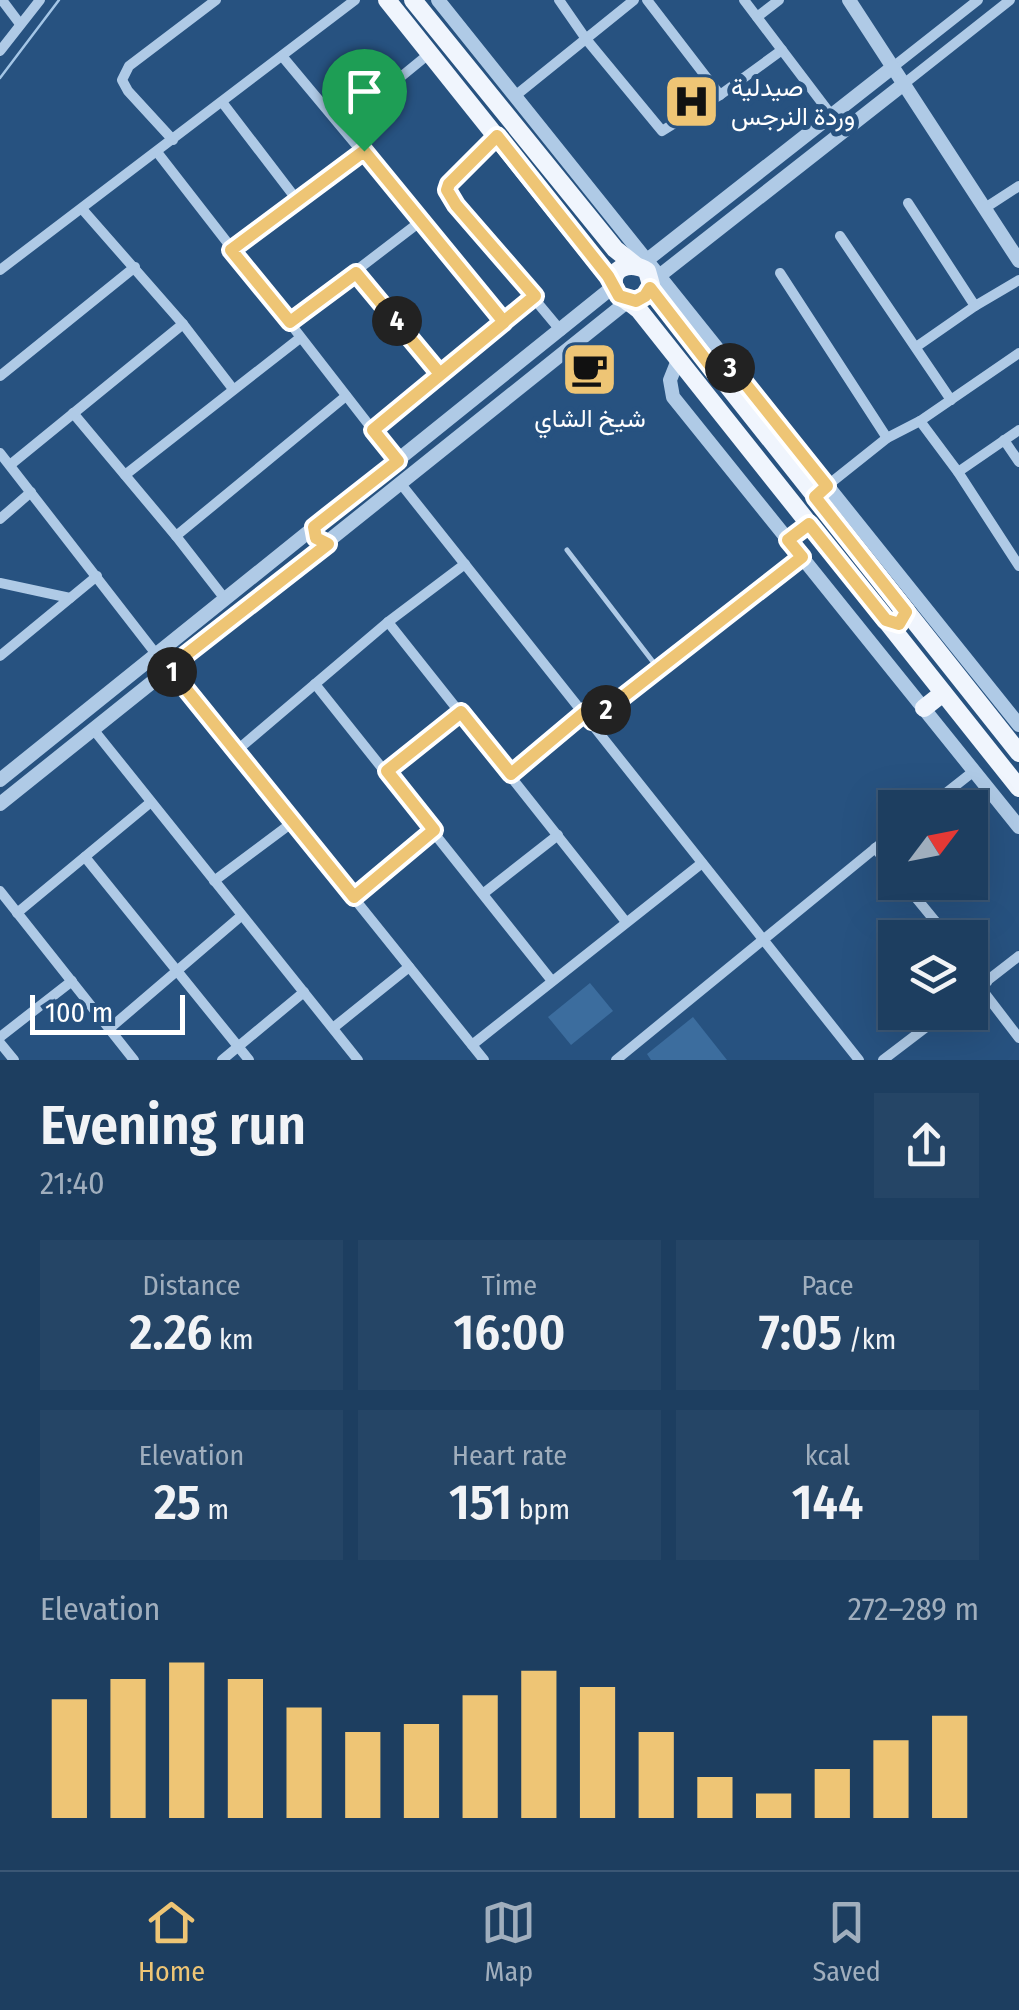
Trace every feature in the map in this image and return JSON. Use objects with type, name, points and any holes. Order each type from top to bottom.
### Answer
[{"type":"main road","points":[[387,0],[619,296],[629,301],[678,360],[1019,788]]},
{"type":"main road","points":[[414,0],[467,51],[615,249],[640,264],[821,492],[906,612],[972,680],[1019,753]]},
{"type":"main road","points":[[614,285],[620,269],[640,264]]},
{"type":"main road","points":[[629,301],[641,300],[653,283]]},
{"type":"main road","points":[[788,540],[809,524]]},
{"type":"main road","points":[[886,620],[899,624],[906,612]]},
{"type":"main road","points":[[902,642],[908,632],[922,632]]},
{"type":"main road","points":[[924,708],[943,692]]},
{"type":"street","points":[[2,0],[20,24]]},
{"type":"street","points":[[0,51],[40,0]]},
{"type":"street","points":[[173,140],[122,80],[129,66],[216,0]]},
{"type":"street","points":[[0,270],[356,0]]},
{"type":"street","points":[[438,0],[467,51],[515,96],[640,264],[972,2]]},
{"type":"street","points":[[560,0],[586,39],[662,132],[782,50]]},
{"type":"street","points":[[515,96],[634,0]]},
{"type":"street","points":[[647,0],[720,96]]},
{"type":"street","points":[[744,0],[832,116]]},
{"type":"street","points":[[757,17],[779,0]]},
{"type":"street","points":[[849,0],[1019,261]]},
{"type":"street","points":[[653,283],[1010,0]]},
{"type":"street","points":[[342,125],[430,53]]},
{"type":"street","points":[[282,56],[504,322]]},
{"type":"street","points":[[222,102],[298,200]]},
{"type":"street","points":[[497,136],[447,190],[561,331]]},
{"type":"street","points":[[231,250],[364,151]]},
{"type":"street","points":[[157,152],[398,461]]},
{"type":"street","points":[[985,208],[1019,186]]},
{"type":"street","points":[[908,202],[976,306]]},
{"type":"street","points":[[83,210],[183,324],[233,389]]},
{"type":"street","points":[[290,322],[421,221]]},
{"type":"street","points":[[840,236],[951,400]]},
{"type":"street","points":[[0,376],[135,267]]},
{"type":"street","points":[[356,273],[440,374]]},
{"type":"street","points":[[780,273],[887,438]]},
{"type":"street","points":[[916,347],[1019,280]]},
{"type":"street","points":[[24,785],[6,775],[614,285]]},
{"type":"street","points":[[373,430],[535,296]]},
{"type":"street","points":[[0,804],[629,301]]},
{"type":"street","points":[[10,465],[183,324]]},
{"type":"street","points":[[126,475],[300,338]]},
{"type":"street","points":[[1019,352],[920,421],[887,438],[821,492],[972,680],[1019,725]]},
{"type":"street","points":[[528,358],[538,371]]},
{"type":"street","points":[[678,360],[670,380],[674,397],[1019,827]]},
{"type":"street","points":[[176,536],[346,396]]},
{"type":"street","points":[[73,413],[224,599]]},
{"type":"street","points":[[920,421],[1019,566]]},
{"type":"street","points":[[958,472],[1019,430]]},
{"type":"street","points":[[1004,440],[1019,462]]},
{"type":"street","points":[[0,454],[156,654]]},
{"type":"street","points":[[400,484],[857,1060]]},
{"type":"street","points":[[0,520],[30,492]]},
{"type":"street","points":[[314,527],[316,538],[328,544]]},
{"type":"street","points":[[285,551],[296,553],[298,567]]},
{"type":"street","points":[[511,774],[658,669],[802,557]]},
{"type":"street","points":[[236,752],[388,622],[465,564]]},
{"type":"street","points":[[0,656],[97,576]]},
{"type":"street","points":[[0,584],[70,598]]},
{"type":"street","points":[[388,622],[626,922]]},
{"type":"street","points":[[169,668],[484,1060]]},
{"type":"street","points":[[315,684],[552,981]]},
{"type":"street","points":[[387,771],[461,712]]},
{"type":"street","points":[[93,729],[358,1060]]},
{"type":"street","points":[[950,790],[974,771]]},
{"type":"street","points":[[17,914],[151,802]]},
{"type":"street","points":[[214,882],[293,822]]},
{"type":"street","points":[[354,897],[434,830]]},
{"type":"street","points":[[484,893],[558,835]]},
{"type":"street","points":[[616,1060],[878,845]]},
{"type":"street","points":[[874,848],[878,853]]},
{"type":"street","points":[[84,858],[249,1060]]},
{"type":"street","points":[[472,1045],[702,863]]},
{"type":"street","points":[[0,891],[134,1060]]},
{"type":"street","points":[[919,900],[935,920]]},
{"type":"street","points":[[109,1029],[241,916]]},
{"type":"street","points":[[988,981],[1019,956]]},
{"type":"street","points":[[332,1028],[410,967]]},
{"type":"street","points":[[14,1060],[0,1040],[72,980]]},
{"type":"street","points":[[222,1060],[304,992]]},
{"type":"street","points":[[988,999],[1019,1038]]},
{"type":"street","points":[[883,1060],[922,1030]]},
{"type":"lane","points":[[566,550],[658,669]]},
{"type":"shaded area","points":[[590,983],[613,1011],[571,1045],[548,1017]]},
{"type":"shaded area","points":[[693,1017],[727,1060],[651,1060],[647,1054]]},
{"type":"waterway","points":[[0,78],[59,0]]},
{"type":"place","name":"صيدلية وردة النرجس","points":[[692,101]]},
{"type":"place","name":"شيخ الشاي","points":[[590,369]]},
{"type":"route","points":[[364,151],[231,250],[290,322],[356,273],[440,374],[504,322],[535,296],[447,190],[497,136],[608,276],[619,296],[628,301],[641,300],[650,288],[719,377],[732,367],[827,486],[815,497],[906,612],[906,617],[894,625],[886,620],[809,524],[788,540],[802,557],[592,721],[585,712],[511,774],[461,712],[387,771],[434,830],[354,897],[169,668],[328,544],[318,541],[314,527],[398,461],[373,430],[504,322],[364,151]]}]
